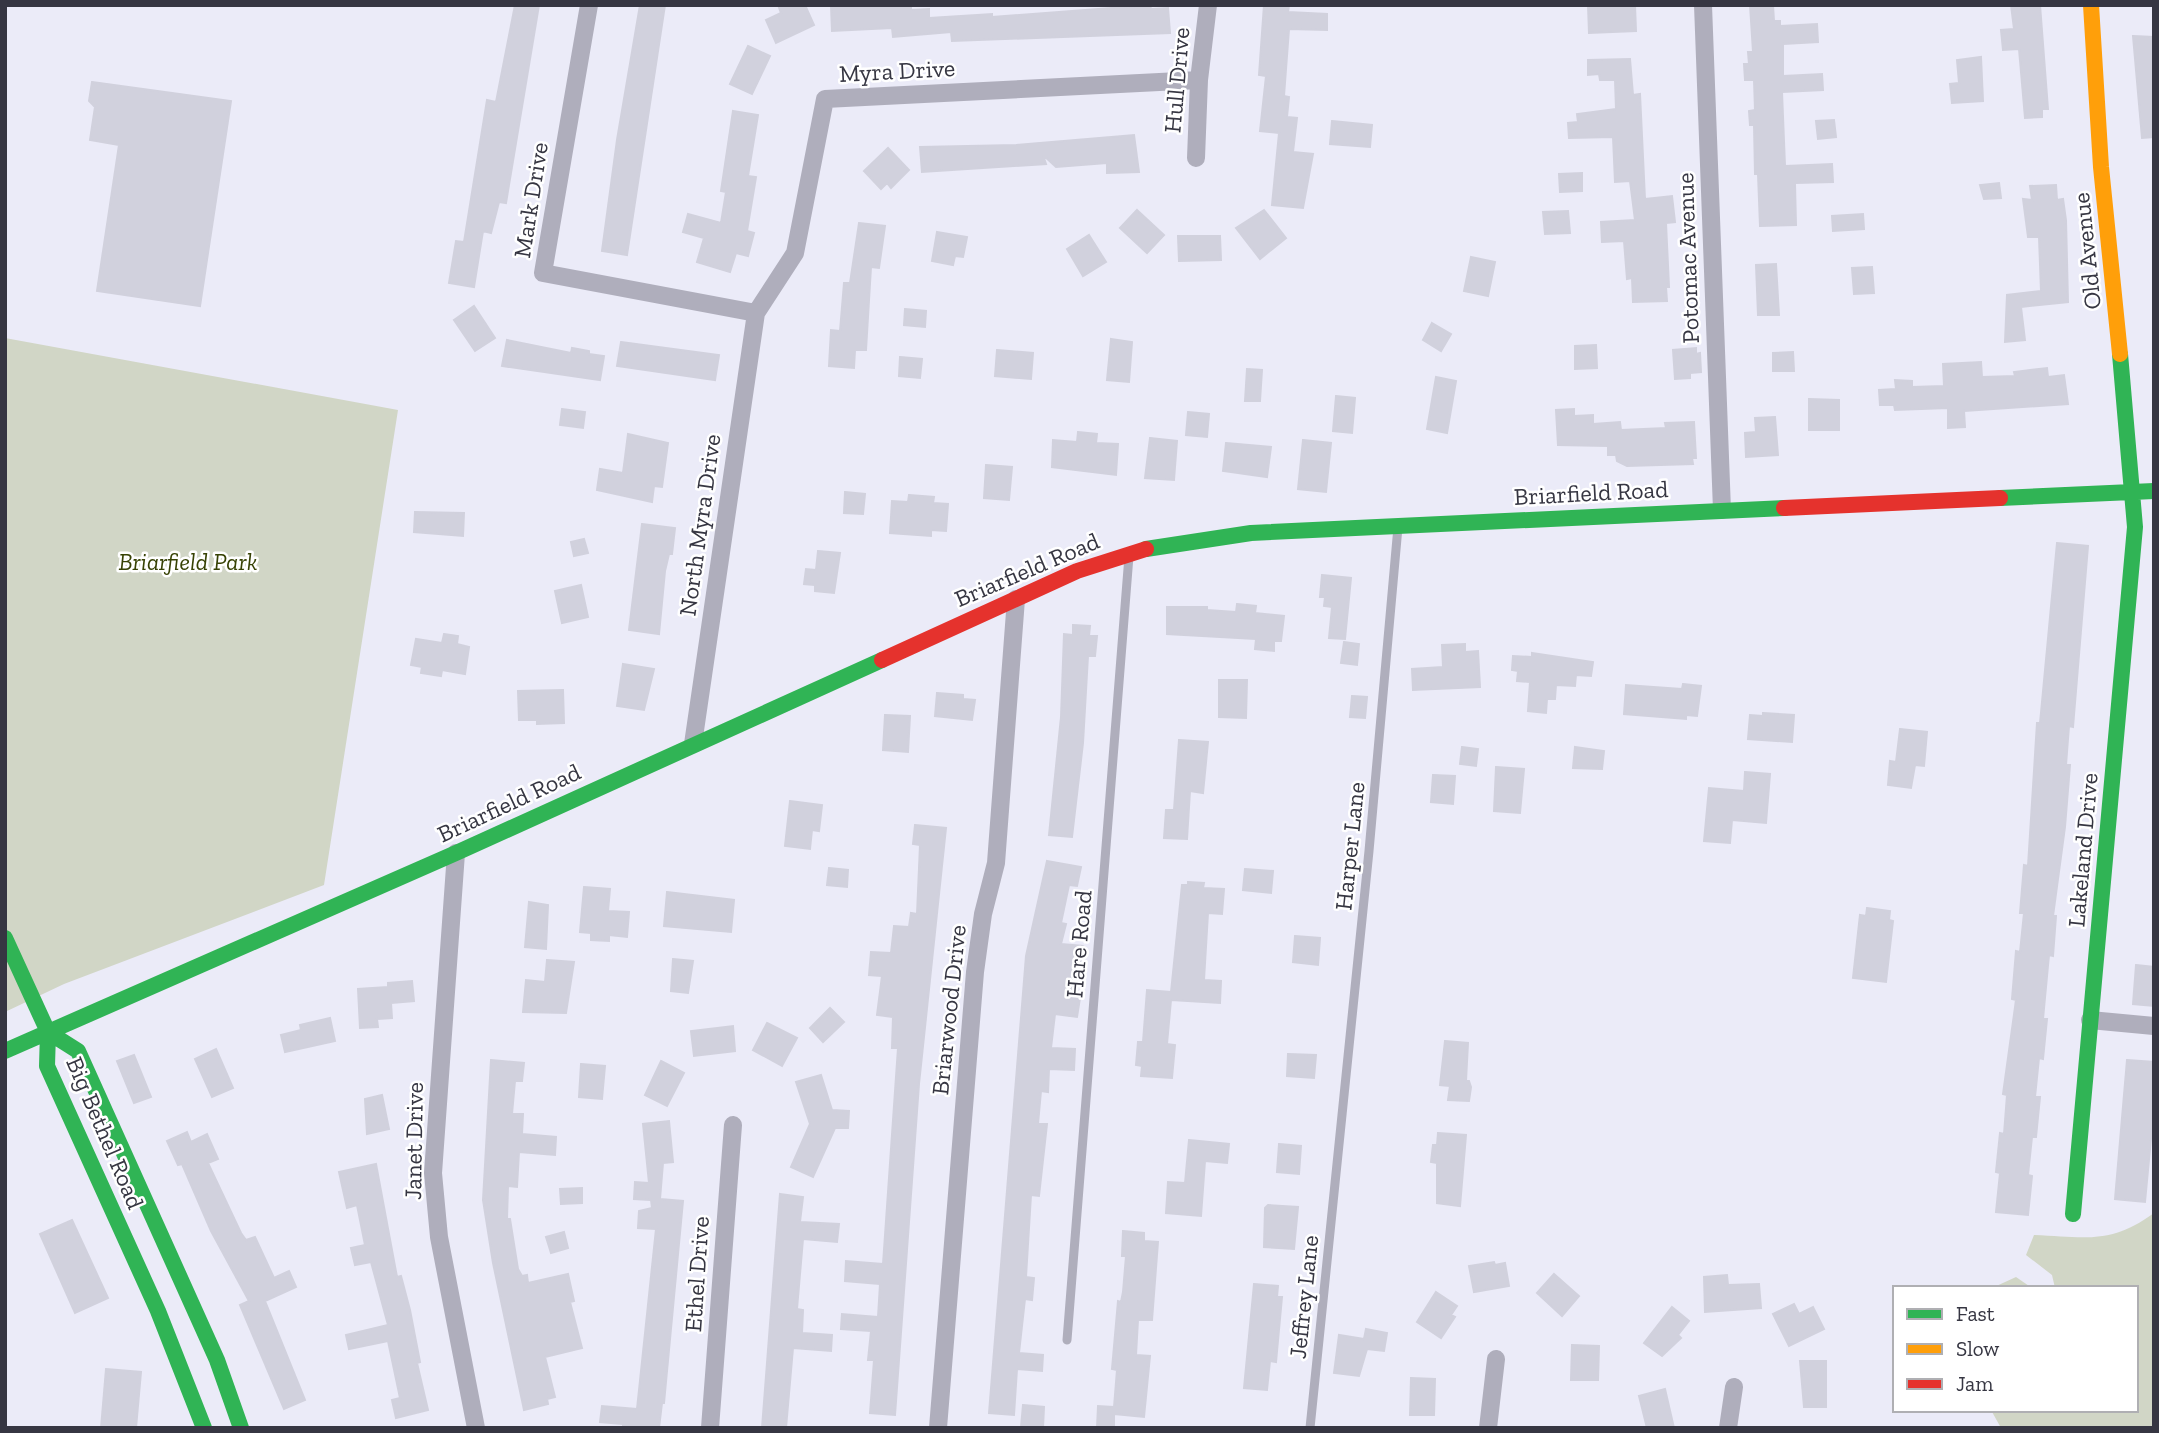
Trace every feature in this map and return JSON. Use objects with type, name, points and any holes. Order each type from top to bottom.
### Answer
[{"type":"main road","name":"Old Avenue","points":[[2091,5],[2101,167],[2133,491]]},
{"type":"main road","name":"Lakeland Drive","points":[[2073,1214],[2134,541],[2133,491]]},
{"type":"main road","name":"Briarfield Road","points":[[5,1051],[456,853],[1016,599],[1129,551],[1203,537],[1399,525],[2154,491]]},
{"type":"main road","points":[[5,938],[48,1032]]},
{"type":"main road","name":"Big Bethel Road","points":[[48,1032],[47,1066],[163,1322],[204,1428]]},
{"type":"main road","name":"Big Bethel Road","points":[[48,1032],[78,1051],[212,1348],[241,1428]]},
{"type":"street","name":"Mark Drive","points":[[589,5],[543,273],[755,313]]},
{"type":"street","name":"Hull Drive","points":[[1196,158],[1199,80],[1209,5]]},
{"type":"street","name":"Potomac Avenue","points":[[1703,5],[1722,510]]},
{"type":"street","name":"Myra Drive","points":[[755,313],[795,253],[825,99],[1199,80]]},
{"type":"street","name":"North Myra Drive","points":[[693,744],[755,313]]},
{"type":"street","name":"Briarwood Drive","points":[[939,1428],[975,972],[983,914],[996,863],[1016,599]]},
{"type":"street","name":"Janet Drive","points":[[456,853],[433,1173],[439,1237],[475,1428]]},
{"type":"street","points":[[2090,1020],[2154,1027]]},
{"type":"street","name":"Ethel Drive","points":[[710,1428],[733,1125]]},
{"type":"street","points":[[1488,1428],[1496,1359]]},
{"type":"street","points":[[1728,1428],[1734,1387]]},
{"type":"lane","name":"Harper Lane","points":[[1336,1171],[1399,525]]},
{"type":"lane","name":"Hare Road","points":[[1067,1340],[1129,551]]},
{"type":"lane","name":"Jeffrey Lane","points":[[1310,1428],[1336,1171]]},
{"type":"green space","name":"Briarfield Park","points":[[5,338],[398,410],[324,885],[64,984],[5,1012]]},
{"type":"green space","points":[[2154,1213],[2154,1428],[2001,1428],[1992,1412],[2138,1412],[2138,1286],[2055,1286],[2052,1275],[2026,1255],[2034,1235],[2097,1237],[2110,1235]]},
{"type":"green space","points":[[2016,1277],[2029,1286],[1996,1286]]},
{"type":"building","points":[[515,5],[539,5],[506,203],[499,202],[491,233],[483,231],[474,287],[449,283],[456,241],[464,242],[487,100],[496,102]]},
{"type":"building","points":[[640,5],[665,5],[627,255],[602,251],[617,140]]},
{"type":"building","points":[[778,5],[805,5],[814,25],[776,43],[766,20],[781,13]]},
{"type":"building","points":[[911,5],[911,10],[929,9],[929,18],[992,14],[992,17],[1150,5],[1151,9],[1168,8],[1170,33],[952,41],[951,32],[893,37],[892,28],[832,31],[831,6]]},
{"type":"building","points":[[1264,5],[1289,5],[1288,12],[1327,14],[1327,30],[1289,29],[1284,96],[1289,97],[1287,117],[1297,118],[1293,152],[1313,154],[1303,208],[1272,205],[1279,133],[1260,131],[1266,76],[1259,75]]},
{"type":"building","points":[[1588,5],[1635,5],[1636,31],[1589,33]]},
{"type":"building","points":[[1750,5],[1773,5],[1774,21],[1780,21],[1780,26],[1817,24],[1818,42],[1783,44],[1783,76],[1822,74],[1823,90],[1782,92],[1785,166],[1832,164],[1833,182],[1795,183],[1796,225],[1760,226],[1754,125],[1750,125],[1749,111],[1755,110],[1754,80],[1745,80],[1744,64],[1749,64],[1748,52],[1753,52]]},
{"type":"building","points":[[2011,5],[2040,5],[2048,109],[2042,109],[2042,117],[2025,118],[2019,49],[2003,50],[2001,30],[2014,29]]},
{"type":"building","points":[[2133,36],[2154,37],[2154,137],[2142,138]]},
{"type":"building","points":[[748,46],[770,56],[752,94],[730,84]]},
{"type":"building","points":[[1981,57],[1983,101],[1952,103],[1950,84],[1959,83],[1957,60]]},
{"type":"building","points":[[1630,59],[1633,95],[1640,94],[1645,199],[1672,196],[1675,222],[1666,223],[1669,287],[1666,287],[1667,301],[1633,302],[1632,278],[1627,279],[1624,241],[1602,242],[1601,222],[1635,220],[1630,181],[1615,182],[1613,137],[1569,138],[1568,123],[1578,122],[1577,114],[1616,109],[1615,80],[1600,80],[1599,74],[1588,75],[1588,60]]},
{"type":"building","points":[[92,82],[231,101],[200,306],[97,291],[119,145],[90,140],[95,107],[89,101]]},
{"type":"building","points":[[733,111],[758,115],[748,176],[756,177],[747,231],[754,233],[748,256],[736,253],[730,272],[697,262],[704,238],[683,232],[688,214],[721,223],[726,192],[721,191]]},
{"type":"building","points":[[1834,120],[1836,137],[1818,139],[1816,121]]},
{"type":"building","points":[[1332,121],[1372,125],[1370,147],[1330,144]]},
{"type":"building","points":[[1134,135],[1139,172],[1107,173],[1107,163],[1056,167],[1043,155],[1046,164],[922,172],[920,147],[1016,145]]},
{"type":"building","points":[[888,148],[909,170],[891,188],[887,183],[881,189],[864,171]]},
{"type":"building","points":[[1582,173],[1582,191],[1560,192],[1559,174]]},
{"type":"building","points":[[1999,183],[2001,198],[1984,199],[1980,185]]},
{"type":"building","points":[[2056,185],[2057,200],[2063,199],[2066,220],[2068,302],[2021,307],[2025,340],[2005,342],[2007,295],[2041,291],[2039,237],[2028,237],[2023,199],[2032,200],[2030,186]]},
{"type":"building","points":[[1137,210],[1164,235],[1147,253],[1120,228]]},
{"type":"building","points":[[1264,210],[1286,238],[1260,259],[1236,228]]},
{"type":"building","points":[[1568,211],[1570,233],[1545,234],[1543,212]]},
{"type":"building","points":[[1863,214],[1864,229],[1833,231],[1832,216]]},
{"type":"building","points":[[859,223],[885,226],[879,268],[871,267],[866,350],[855,350],[854,368],[829,366],[831,330],[840,331],[844,283],[850,283]]},
{"type":"building","points":[[937,232],[967,237],[963,257],[955,256],[953,265],[932,261]]},
{"type":"building","points":[[1089,235],[1106,262],[1083,276],[1067,249]]},
{"type":"building","points":[[1178,236],[1220,236],[1221,260],[1179,261]]},
{"type":"building","points":[[1471,257],[1495,262],[1488,296],[1464,291]]},
{"type":"building","points":[[1776,264],[1779,315],[1758,315],[1756,265]]},
{"type":"building","points":[[1872,267],[1874,293],[1854,294],[1852,268]]},
{"type":"building","points":[[474,306],[495,338],[475,351],[454,320]]},
{"type":"building","points":[[905,309],[926,311],[925,327],[904,325]]},
{"type":"building","points":[[1432,323],[1451,334],[1441,351],[1423,340]]},
{"type":"building","points":[[1111,339],[1132,342],[1129,382],[1107,380]]},
{"type":"building","points":[[507,340],[571,353],[572,348],[604,356],[600,380],[502,366]]},
{"type":"building","points":[[621,342],[719,355],[715,380],[617,366]]},
{"type":"building","points":[[1596,345],[1597,368],[1575,369],[1575,346]]},
{"type":"building","points":[[1696,348],[1696,354],[1700,353],[1701,372],[1690,373],[1690,378],[1675,379],[1673,350]]},
{"type":"building","points":[[997,350],[1033,353],[1031,379],[995,376]]},
{"type":"building","points":[[1793,352],[1794,371],[1773,371],[1773,353]]},
{"type":"building","points":[[900,357],[922,359],[920,378],[899,376]]},
{"type":"building","points":[[1981,362],[1982,377],[2015,376],[2014,372],[2047,368],[2048,377],[2064,375],[2068,404],[1964,411],[1965,427],[1948,428],[1948,408],[1895,410],[1894,405],[1880,405],[1879,390],[1896,389],[1895,380],[1912,381],[1912,387],[1944,386],[1943,364]]},
{"type":"building","points":[[1247,369],[1262,370],[1260,401],[1245,401]]},
{"type":"building","points":[[1436,377],[1456,381],[1447,433],[1427,429]]},
{"type":"building","points":[[1336,396],[1355,398],[1352,433],[1333,431]]},
{"type":"building","points":[[1809,399],[1839,400],[1839,430],[1809,430]]},
{"type":"building","points":[[562,409],[585,412],[583,428],[560,425]]},
{"type":"building","points":[[1574,409],[1574,416],[1593,415],[1593,424],[1620,422],[1621,430],[1666,428],[1665,423],[1694,422],[1696,458],[1692,458],[1693,464],[1627,466],[1617,461],[1616,455],[1608,455],[1608,446],[1558,445],[1556,410]]},
{"type":"building","points":[[1188,412],[1209,414],[1207,437],[1186,435]]},
{"type":"building","points":[[1775,417],[1778,455],[1746,457],[1745,433],[1756,432],[1755,418]]},
{"type":"building","points":[[1078,432],[1097,434],[1096,443],[1118,444],[1116,475],[1052,467],[1053,440],[1077,442]]},
{"type":"building","points":[[628,434],[668,443],[662,487],[654,486],[652,502],[597,490],[600,469],[623,473]]},
{"type":"building","points":[[1150,438],[1177,441],[1174,480],[1145,478]]},
{"type":"building","points":[[1303,440],[1331,443],[1326,492],[1298,489]]},
{"type":"building","points":[[1226,443],[1271,447],[1267,477],[1223,471]]},
{"type":"building","points":[[986,465],[1012,467],[1009,500],[984,498]]},
{"type":"building","points":[[845,492],[865,494],[863,514],[844,513]]},
{"type":"building","points":[[909,495],[934,497],[933,503],[948,504],[946,531],[931,530],[931,536],[890,533],[892,501],[908,502]]},
{"type":"building","points":[[415,512],[464,513],[463,536],[414,532]]},
{"type":"building","points":[[642,524],[675,528],[672,554],[669,554],[665,571],[659,634],[629,630]]},
{"type":"building","points":[[584,539],[588,553],[574,556],[571,542]]},
{"type":"building","points":[[2057,543],[2088,546],[2073,727],[2069,726],[2066,765],[2070,765],[2053,916],[2056,916],[2053,956],[2049,955],[2043,1019],[2047,1019],[2043,1059],[2039,1058],[2035,1097],[2040,1097],[2036,1137],[2032,1137],[2028,1175],[2032,1176],[2028,1215],[1996,1212],[2000,1173],[1996,1172],[2000,1133],[2004,1134],[2007,1095],[2003,1094],[2016,1000],[2012,999],[2016,951],[2020,952],[2024,913],[2020,913],[2024,865],[2028,866],[2037,723],[2040,723]]},
{"type":"building","points":[[818,551],[840,553],[834,593],[815,591],[815,585],[804,584],[806,569],[816,570]]},
{"type":"building","points":[[1322,575],[1351,578],[1345,639],[1329,638],[1332,607],[1324,606],[1325,597],[1320,597]]},
{"type":"building","points":[[581,585],[588,617],[562,623],[555,591]]},
{"type":"building","points":[[1237,604],[1256,606],[1255,613],[1284,616],[1281,641],[1274,641],[1274,651],[1255,649],[1256,639],[1167,634],[1167,607],[1207,607],[1207,610],[1236,612]]},
{"type":"building","points":[[1073,625],[1090,626],[1089,636],[1097,636],[1095,656],[1088,656],[1083,743],[1072,837],[1049,835],[1061,717],[1064,634],[1073,635]]},
{"type":"building","points":[[444,634],[458,636],[457,644],[469,647],[465,674],[442,670],[441,676],[421,673],[422,667],[411,665],[416,639],[442,643]]},
{"type":"building","points":[[1344,642],[1359,644],[1357,665],[1341,663]]},
{"type":"building","points":[[1465,644],[1465,652],[1478,651],[1480,687],[1413,690],[1412,669],[1443,667],[1442,645]]},
{"type":"building","points":[[1532,653],[1593,662],[1591,676],[1576,675],[1575,686],[1556,685],[1555,699],[1547,699],[1546,713],[1528,711],[1530,682],[1517,681],[1518,671],[1512,670],[1513,656],[1532,657]]},
{"type":"building","points":[[623,664],[654,669],[644,710],[617,706]]},
{"type":"building","points":[[1219,680],[1247,680],[1246,718],[1219,717]]},
{"type":"building","points":[[1683,684],[1701,686],[1697,716],[1686,715],[1686,719],[1624,714],[1626,685],[1682,689]]},
{"type":"building","points":[[563,690],[564,723],[537,724],[537,720],[519,720],[518,691]]},
{"type":"building","points":[[937,693],[963,695],[963,699],[975,700],[972,720],[935,716]]},
{"type":"building","points":[[1352,696],[1367,697],[1365,718],[1350,717]]},
{"type":"building","points":[[1763,713],[1794,715],[1792,742],[1748,739],[1750,715],[1763,716]]},
{"type":"building","points":[[885,715],[910,716],[908,752],[883,750]]},
{"type":"building","points":[[1900,729],[1927,732],[1924,766],[1915,765],[1911,788],[1888,785],[1890,761],[1896,762]]},
{"type":"building","points":[[1179,740],[1208,742],[1203,793],[1190,791],[1187,839],[1164,838],[1166,810],[1174,810]]},
{"type":"building","points":[[1462,747],[1478,749],[1476,766],[1460,764]]},
{"type":"building","points":[[1575,747],[1604,751],[1602,769],[1573,768]]},
{"type":"building","points":[[1496,767],[1524,769],[1520,813],[1494,811]]},
{"type":"building","points":[[1745,772],[1770,774],[1766,823],[1732,820],[1730,843],[1704,841],[1709,788],[1744,791]]},
{"type":"building","points":[[1433,775],[1455,776],[1453,804],[1431,802]]},
{"type":"building","points":[[790,801],[822,805],[819,831],[812,830],[810,849],[785,846]]},
{"type":"building","points":[[915,825],[946,828],[919,1084],[895,1415],[870,1413],[874,1360],[868,1360],[871,1331],[841,1329],[842,1314],[878,1317],[880,1284],[845,1281],[846,1261],[883,1264],[898,1048],[892,1048],[893,1017],[877,1015],[882,976],[869,975],[871,952],[891,953],[894,926],[909,927],[911,913],[917,914],[920,845],[913,844]]},
{"type":"building","points":[[1047,861],[1081,867],[1077,886],[1069,885],[1061,923],[1066,924],[1061,944],[1083,946],[1074,997],[1080,998],[1077,1017],[1055,1014],[1051,1048],[1075,1049],[1074,1070],[1049,1069],[1048,1092],[1041,1091],[1038,1124],[1047,1124],[1039,1196],[1031,1195],[1026,1277],[1034,1278],[1032,1300],[1025,1299],[1019,1353],[1043,1355],[1042,1371],[1017,1369],[1014,1415],[989,1413],[1026,956]]},
{"type":"building","points":[[829,868],[848,870],[847,887],[827,885]]},
{"type":"building","points":[[1245,869],[1273,871],[1271,893],[1243,890]]},
{"type":"building","points":[[1188,882],[1204,883],[1203,888],[1224,889],[1222,914],[1208,913],[1204,980],[1221,981],[1220,1003],[1171,1000],[1167,1044],[1175,1045],[1172,1078],[1141,1076],[1142,1066],[1136,1065],[1138,1042],[1143,1042],[1147,990],[1171,992],[1182,885],[1188,885]]},
{"type":"building","points":[[584,887],[610,889],[608,911],[629,912],[627,937],[609,935],[609,941],[591,940],[591,933],[580,932]]},
{"type":"building","points":[[667,892],[734,900],[731,932],[664,926]]},
{"type":"building","points":[[529,902],[548,905],[546,949],[525,947]]},
{"type":"building","points":[[1867,908],[1890,911],[1889,920],[1893,921],[1886,982],[1853,978],[1860,915],[1866,916]]},
{"type":"building","points":[[1295,936],[1320,938],[1318,965],[1293,962]]},
{"type":"building","points":[[673,959],[693,961],[688,993],[671,991]]},
{"type":"building","points":[[547,960],[574,962],[566,1013],[523,1012],[526,980],[545,982]]},
{"type":"building","points":[[2136,965],[2154,967],[2154,1006],[2133,1004]]},
{"type":"building","points":[[412,981],[414,1001],[391,1003],[392,1018],[377,1019],[378,1027],[360,1028],[358,989],[388,987],[388,983]]},
{"type":"building","points":[[830,1008],[844,1022],[823,1042],[810,1028]]},
{"type":"building","points":[[330,1018],[335,1041],[285,1052],[281,1035],[301,1030],[300,1025]]},
{"type":"building","points":[[767,1023],[797,1038],[782,1066],[753,1050]]},
{"type":"building","points":[[733,1026],[735,1051],[694,1056],[691,1031]]},
{"type":"building","points":[[1445,1041],[1468,1043],[1466,1081],[1469,1081],[1471,1087],[1469,1101],[1448,1100],[1450,1086],[1440,1085]]},
{"type":"building","points":[[216,1049],[233,1088],[212,1097],[195,1059]]},
{"type":"building","points":[[1288,1054],[1316,1055],[1314,1078],[1287,1076]]},
{"type":"building","points":[[134,1055],[151,1097],[134,1103],[117,1061]]},
{"type":"building","points":[[491,1060],[524,1063],[522,1081],[515,1081],[512,1114],[523,1114],[522,1134],[556,1137],[555,1155],[519,1152],[517,1187],[508,1186],[507,1219],[510,1219],[518,1269],[522,1276],[527,1275],[528,1283],[568,1274],[574,1301],[570,1302],[582,1348],[545,1357],[555,1397],[547,1399],[548,1404],[524,1410],[493,1263],[483,1200]]},
{"type":"building","points":[[2127,1060],[2154,1062],[2154,1107],[2145,1202],[2115,1199]]},
{"type":"building","points":[[661,1061],[684,1073],[667,1106],[645,1095]]},
{"type":"building","points":[[581,1064],[605,1066],[602,1099],[579,1097]]},
{"type":"building","points":[[821,1075],[832,1110],[849,1111],[848,1128],[835,1128],[813,1177],[791,1167],[810,1124],[796,1082]]},
{"type":"building","points":[[382,1095],[389,1129],[367,1134],[365,1099]]},
{"type":"building","points":[[669,1121],[673,1162],[663,1163],[660,1199],[683,1201],[664,1403],[659,1428],[623,1428],[623,1424],[600,1422],[602,1406],[637,1409],[656,1229],[638,1228],[639,1211],[652,1208],[651,1200],[634,1199],[635,1182],[649,1183],[643,1124]]},
{"type":"building","points":[[187,1132],[191,1142],[207,1134],[218,1159],[208,1163],[241,1233],[246,1240],[255,1237],[274,1278],[289,1271],[296,1287],[265,1301],[305,1400],[284,1409],[240,1305],[249,1301],[211,1231],[182,1164],[178,1165],[167,1141]]},
{"type":"building","points":[[1438,1133],[1466,1135],[1460,1206],[1437,1203],[1437,1163],[1431,1162]]},
{"type":"building","points":[[1189,1140],[1229,1144],[1227,1163],[1205,1161],[1201,1216],[1166,1213],[1168,1182],[1185,1183]]},
{"type":"building","points":[[1279,1144],[1301,1146],[1299,1174],[1277,1172]]},
{"type":"building","points":[[376,1164],[397,1277],[401,1276],[410,1310],[420,1362],[417,1363],[428,1410],[396,1418],[392,1400],[400,1398],[388,1341],[349,1349],[346,1335],[388,1325],[371,1262],[355,1265],[351,1248],[365,1245],[357,1205],[347,1208],[339,1172]]},
{"type":"building","points":[[582,1188],[582,1203],[561,1204],[560,1189]]},
{"type":"building","points":[[780,1194],[803,1197],[800,1222],[839,1224],[837,1242],[803,1239],[797,1309],[803,1310],[802,1333],[832,1335],[831,1351],[793,1348],[786,1428],[762,1428]]},
{"type":"building","points":[[1268,1205],[1298,1207],[1294,1249],[1264,1247],[1265,1208]]},
{"type":"building","points":[[72,1220],[108,1298],[75,1313],[40,1234]]},
{"type":"building","points":[[1123,1231],[1144,1233],[1144,1241],[1158,1242],[1152,1320],[1138,1320],[1136,1355],[1150,1356],[1144,1417],[1114,1414],[1114,1428],[1097,1428],[1098,1406],[1114,1407],[1117,1370],[1112,1369],[1118,1301],[1121,1302],[1123,1292],[1126,1256],[1122,1256]]},
{"type":"building","points":[[564,1232],[568,1248],[551,1253],[546,1237]]},
{"type":"building","points":[[1494,1262],[1495,1265],[1505,1263],[1509,1286],[1474,1292],[1469,1266]]},
{"type":"building","points":[[1554,1274],[1579,1296],[1562,1316],[1537,1293]]},
{"type":"building","points":[[1727,1275],[1728,1285],[1759,1284],[1761,1308],[1705,1312],[1704,1277]]},
{"type":"building","points":[[1254,1284],[1278,1286],[1277,1297],[1282,1297],[1276,1362],[1270,1361],[1267,1390],[1244,1388]]},
{"type":"building","points":[[1436,1292],[1457,1306],[1451,1315],[1455,1317],[1441,1338],[1417,1322]]},
{"type":"building","points":[[1794,1304],[1799,1314],[1813,1307],[1824,1329],[1789,1346],[1773,1314]]},
{"type":"building","points":[[1672,1307],[1689,1321],[1678,1335],[1681,1338],[1662,1356],[1644,1343]]},
{"type":"building","points":[[1366,1329],[1387,1333],[1384,1351],[1367,1349],[1359,1376],[1334,1373],[1339,1335],[1364,1339]]},
{"type":"building","points":[[1572,1345],[1599,1346],[1598,1380],[1571,1380]]},
{"type":"building","points":[[1800,1361],[1826,1361],[1826,1407],[1804,1407]]},
{"type":"building","points":[[106,1369],[141,1372],[136,1428],[101,1428]]},
{"type":"building","points":[[1411,1378],[1435,1379],[1434,1415],[1410,1415]]},
{"type":"building","points":[[1665,1389],[1674,1428],[1647,1428],[1639,1396]]},
{"type":"building","points":[[1023,1405],[1044,1407],[1043,1428],[1021,1427]]},
{"type":"traffic: fast","points":[[2073,1214],[2135,527],[2120,354]]},
{"type":"traffic: fast","points":[[2000,498],[2154,491]]},
{"type":"traffic: fast","points":[[1146,549],[1251,533],[1784,508]]},
{"type":"traffic: fast","points":[[5,1051],[456,853],[882,660]]},
{"type":"traffic: fast","points":[[5,938],[48,1032],[47,1066],[158,1311],[204,1428]]},
{"type":"traffic: fast","points":[[48,1032],[78,1051],[217,1360],[241,1428]]},
{"type":"traffic: slow","points":[[2091,5],[2101,167],[2120,354]]},
{"type":"traffic: jam","points":[[1784,508],[2000,498]]},
{"type":"traffic: jam","points":[[882,660],[1077,571],[1146,549]]}]
